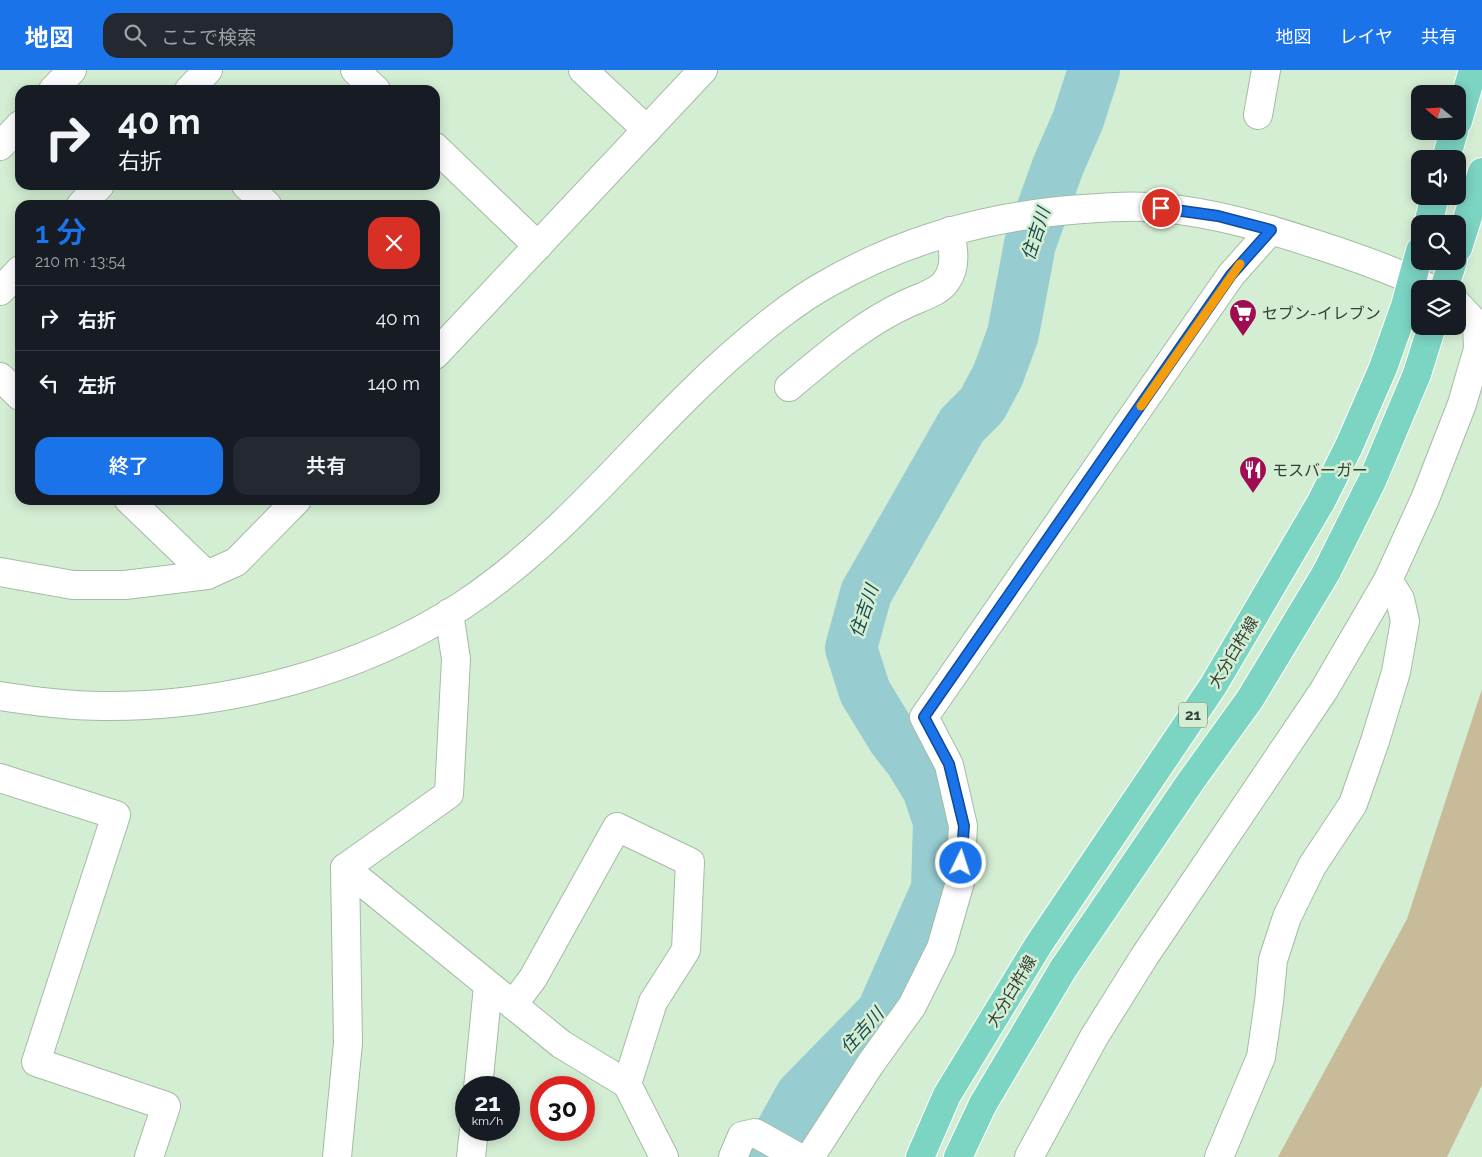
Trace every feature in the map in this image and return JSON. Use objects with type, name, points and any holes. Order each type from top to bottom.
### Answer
[{"type":"main road","points":[[1466,94],[1473,70]]},
{"type":"main road","points":[[1466,223],[1482,172]]},
{"type":"main road","name":"大分臼杵線","points":[[920,1157],[947,1095],[1039,944],[1213,686],[1322,502],[1367,408],[1405,306],[1411,298]]},
{"type":"main road","name":"大分臼杵線","points":[[958,1157],[983,1104],[1063,969],[1191,781],[1250,700],[1326,573],[1372,481],[1417,374],[1429,335]]},
{"type":"street","points":[[58,85],[72,70]]},
{"type":"street","points":[[194,85],[208,70]]},
{"type":"street","points":[[355,70],[371,85]]},
{"type":"street","points":[[583,70],[647,130]]},
{"type":"street","points":[[440,350],[703,70]]},
{"type":"street","points":[[1258,115],[1266,70]]},
{"type":"street","points":[[440,152],[538,246]]},
{"type":"street","points":[[86,200],[95,190]]},
{"type":"street","points":[[251,190],[262,200]]},
{"type":"street","points":[[0,696],[67,705],[101,706],[170,703],[221,696],[292,680],[365,656],[404,639],[449,613],[497,580],[547,539],[583,505],[696,387],[760,331],[827,283],[883,256],[950,231],[1002,219],[1067,210],[1127,207],[1161,208],[1218,216],[1271,230],[1355,257],[1412,280]]},
{"type":"street","points":[[733,1157],[742,1136],[755,1133],[800,1156],[912,1006],[941,948],[960,882],[964,826],[949,764],[924,717],[1231,275],[1271,230]]},
{"type":"street","points":[[789,387],[831,352],[869,325],[944,284],[949,278],[953,263],[950,231]]},
{"type":"street","points":[[0,291],[15,275]]},
{"type":"street","points":[[1029,1157],[1036,1140],[1094,1037],[1144,957],[1324,690],[1388,580],[1424,499],[1462,404],[1473,369],[1478,349],[1478,325],[1466,313]]},
{"type":"street","points":[[0,377],[15,391]]},
{"type":"street","points":[[134,505],[208,575]]},
{"type":"street","points":[[0,572],[73,585],[125,585],[208,575],[236,562],[292,505]]},
{"type":"street","points":[[1219,1157],[1261,1057],[1273,960],[1287,917],[1312,866],[1353,804],[1376,742],[1396,672],[1404,621],[1400,599],[1388,580]]},
{"type":"street","points":[[345,868],[449,794],[456,659],[449,613]]},
{"type":"street","points":[[0,778],[116,815],[36,1062],[166,1106],[149,1157]]},
{"type":"street","points":[[513,1006],[533,978],[617,827],[690,862],[686,950],[653,1002],[627,1084]]},
{"type":"street","points":[[345,868],[561,1044],[627,1084],[664,1157]]},
{"type":"street","points":[[337,1157],[348,1043],[345,868]]},
{"type":"street","points":[[479,1076],[488,986]]},
{"type":"street","points":[[471,1157],[473,1141]]},
{"type":"shaded area","points":[[1482,689],[1482,1085],[1447,1157],[1278,1157],[1407,919]]},
{"type":"waterway","name":"住吉川","points":[[767,1157],[801,1096],[882,1013],[937,889],[939,822],[928,789],[911,761],[893,738],[865,692],[851,648],[866,593],[962,425],[982,405],[998,375],[1013,334],[1030,244],[1058,166],[1078,120],[1094,70]]},
{"type":"slow traffic","points":[[1141,406],[1240,264]]},
{"type":"place","name":"セブン-イレブン","points":[[1243,337]]},
{"type":"place","name":"モスバーガー","points":[[1253,494]]},
{"type":"route","points":[[961,863],[964,826],[949,764],[924,717],[1231,275],[1271,230],[1218,216],[1161,208]]}]
